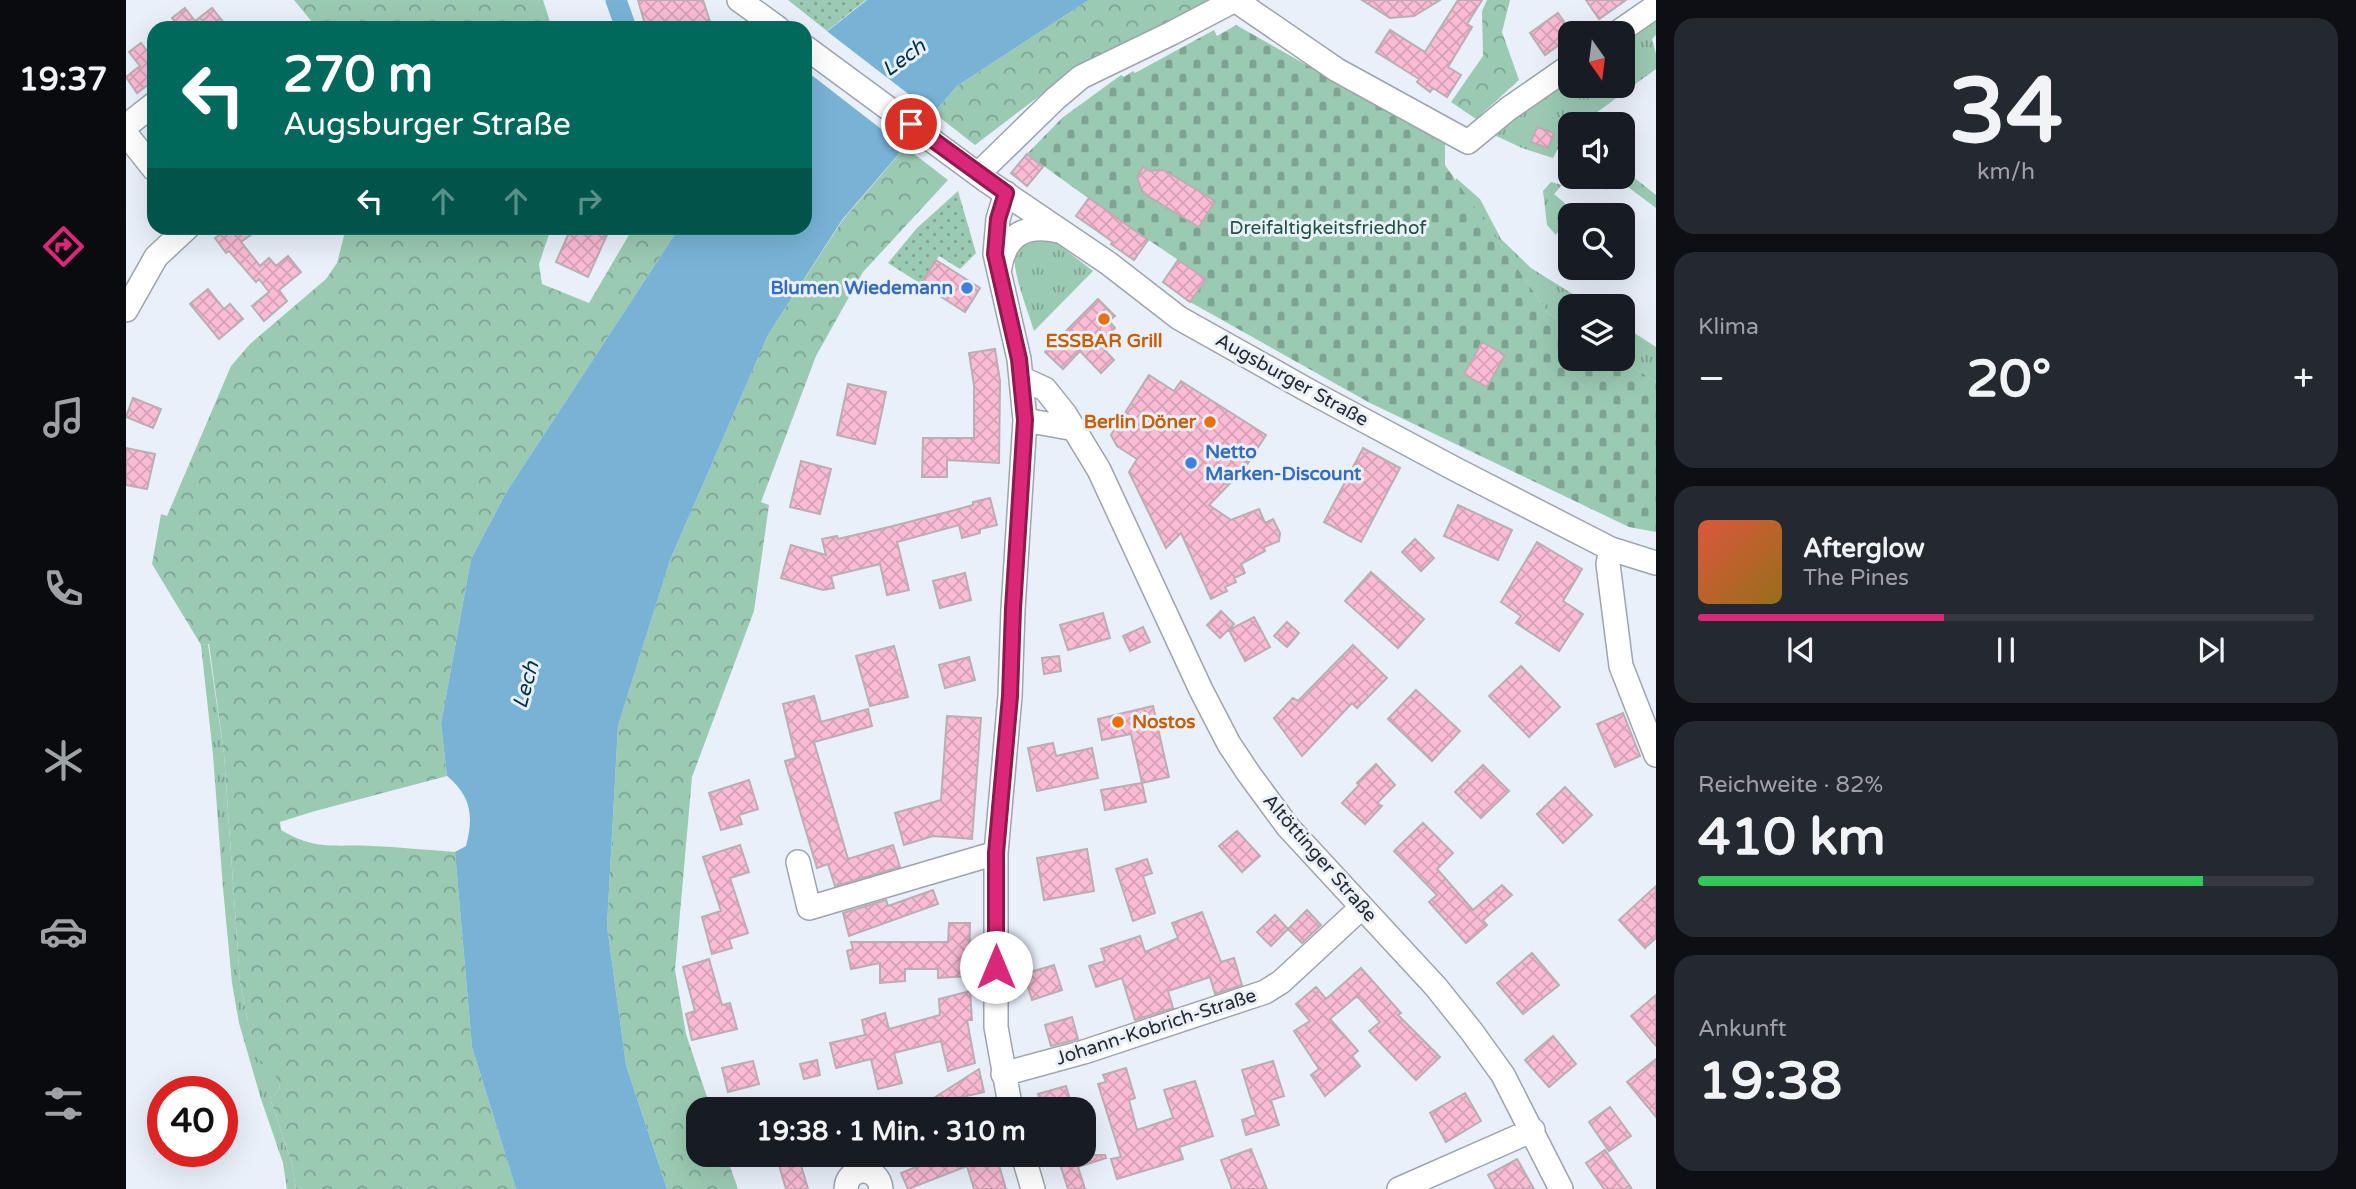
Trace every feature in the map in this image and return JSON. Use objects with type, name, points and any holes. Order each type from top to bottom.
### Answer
[{"type":"street","points":[[964,163],[1055,99],[1081,77],[1235,0],[1337,70],[1468,142],[1508,109],[1558,74]]},
{"type":"street","points":[[1634,21],[1656,6]]},
{"type":"street","name":"Augsburger Straße","points":[[812,52],[1006,193],[1108,263],[1179,318],[1418,450],[1611,549],[1656,562]]},
{"type":"street","points":[[126,126],[147,110]]},
{"type":"street","points":[[126,134],[147,160]]},
{"type":"street","points":[[1006,193],[996,232],[995,254],[1019,359],[1025,420],[1009,709],[996,853],[996,1027],[1008,1097]]},
{"type":"street","points":[[999,274],[1002,258],[1017,233],[1032,228],[1062,232]]},
{"type":"street","points":[[126,310],[156,257],[180,235]]},
{"type":"street","name":"Altöttinger Straße","points":[[1021,378],[1045,389],[1075,429],[1099,470],[1200,690],[1229,744],[1288,827],[1436,987],[1472,1031],[1503,1075],[1561,1189]]},
{"type":"street","points":[[1025,420],[1075,429]]},
{"type":"street","points":[[1611,549],[1608,564],[1620,666],[1656,755]]},
{"type":"street","points":[[798,862],[808,908],[996,853]]},
{"type":"street","name":"Johann-Kobrich-Straße","points":[[1003,1074],[1084,1052],[1265,992],[1281,982],[1362,907]]},
{"type":"street","points":[[1399,1189],[1533,1130]]},
{"type":"street","points":[[1027,1167],[1033,1189]]},
{"type":"street","points":[[846,1189],[852,1174],[863,1170],[878,1177],[881,1189]]},
{"type":"green space","points":[[294,0],[543,0],[550,21],[311,21]]},
{"type":"green space","points":[[788,0],[866,0],[827,31]]},
{"type":"green space","points":[[1089,0],[1224,0],[1075,69],[975,145],[934,113],[957,86]]},
{"type":"green space","points":[[1487,0],[1510,0],[1502,32],[1519,80],[1476,119],[1451,102],[1483,56],[1482,11]]},
{"type":"green space","points":[[1656,20],[1656,35],[1652,39],[1656,69],[1635,84],[1635,34]]},
{"type":"green space","name":"Dreifaltigkeitsfriedhof","points":[[1236,25],[1445,143],[1445,165],[1549,314],[1558,320],[1558,371],[1635,371],[1635,369],[1656,382],[1656,532],[1629,527],[1370,403],[1190,302],[1205,278],[1027,154],[1062,118],[1121,75],[1124,77],[1133,71],[1135,73],[1214,30],[1217,36]]},
{"type":"green space","points":[[1558,87],[1558,98],[1616,98],[1597,112],[1558,112],[1558,149],[1553,158],[1492,134]]},
{"type":"green space","points":[[905,147],[948,180],[863,272],[816,356],[761,502],[769,505],[754,611],[692,777],[675,970],[686,1034],[707,1097],[686,1097],[686,1167],[730,1167],[738,1189],[667,1189],[626,1065],[607,926],[618,726],[670,560],[768,335],[842,221]]},
{"type":"green space","points":[[1456,178],[1480,199],[1501,239],[1531,268],[1573,294],[1558,294],[1558,320],[1549,314],[1456,182]]},
{"type":"green space","points":[[1635,178],[1656,195],[1656,208],[1631,189],[1635,189]]},
{"type":"green space","points":[[1551,182],[1558,184],[1558,189],[1554,194],[1565,203],[1558,203],[1556,235],[1547,225],[1543,191]]},
{"type":"green space","points":[[958,191],[976,253],[960,269],[939,256],[921,284],[888,263],[917,228]]},
{"type":"green space","points":[[1045,234],[1093,271],[1034,331],[1017,275],[1014,240]]},
{"type":"green space","points":[[344,235],[549,235],[539,264],[542,284],[589,303],[629,235],[674,235],[507,491],[471,559],[441,724],[447,776],[280,822],[281,830],[315,844],[455,852],[472,1047],[516,1189],[296,1189],[292,1164],[270,1098],[280,1086],[274,1072],[261,1064],[240,982],[224,754],[209,644],[201,645],[152,564],[161,514],[167,516],[231,366],[250,344],[326,279],[337,263]]},
{"type":"green space","points":[[1635,333],[1656,347],[1656,382],[1635,369]]},
{"type":"green space","points":[[208,644],[224,754],[240,982],[248,1021],[268,1065],[275,1071],[280,1086],[270,1098],[292,1164],[296,1189],[287,1189],[283,1163],[239,1023],[232,983],[201,645]]},
{"type":"water","name":"Lech","points":[[867,0],[1089,0],[957,86],[842,220],[768,335],[670,560],[618,726],[607,926],[626,1065],[667,1189],[516,1189],[472,1047],[455,852],[466,846],[470,816],[466,799],[447,776],[441,724],[471,559],[507,491],[674,235],[812,235],[812,43]]},
{"type":"pier","points":[[824,29],[937,116],[907,149],[812,75],[812,38]]},
{"type":"building","points":[[638,0],[703,0],[710,21],[644,21]]},
{"type":"building","points":[[1362,0],[1440,0],[1414,16],[1390,18]]},
{"type":"building","points":[[1458,0],[1482,0],[1467,24],[1472,27],[1448,67],[1461,75],[1447,97],[1433,88],[1430,92],[1417,82],[1419,79],[1376,52],[1390,30],[1425,52]]},
{"type":"building","points":[[1586,0],[1626,0],[1599,19]]},
{"type":"building","points":[[185,8],[195,21],[174,21],[172,18]]},
{"type":"building","points":[[212,8],[222,21],[195,21]]},
{"type":"building","points":[[1558,13],[1564,21],[1558,21],[1558,46],[1545,55],[1530,33]]},
{"type":"building","points":[[141,43],[147,51],[147,86],[137,93],[126,77],[140,66],[129,52]]},
{"type":"building","points":[[1537,127],[1554,133],[1548,148],[1531,142]]},
{"type":"building","points":[[1027,154],[1043,167],[1027,186],[1011,173]]},
{"type":"building","points":[[1143,167],[1150,171],[1164,170],[1215,201],[1199,227],[1143,193],[1137,177]]},
{"type":"building","points":[[1089,198],[1148,240],[1134,260],[1076,216]]},
{"type":"building","points":[[219,235],[250,235],[241,242],[260,266],[269,258],[276,266],[288,256],[301,272],[279,290],[287,301],[264,321],[252,306],[269,292],[259,279],[256,282],[229,251],[226,253],[215,238]]},
{"type":"building","points":[[568,235],[607,235],[588,277],[556,262]]},
{"type":"building","points":[[936,260],[980,288],[965,312],[921,284]]},
{"type":"building","points":[[1178,260],[1206,279],[1190,302],[1163,282]]},
{"type":"building","points":[[208,289],[224,309],[230,304],[243,319],[219,339],[190,304]]},
{"type":"building","points":[[1098,299],[1115,316],[1109,321],[1115,328],[1099,344],[1114,360],[1101,373],[1080,351],[1063,369],[1045,352]]},
{"type":"building","points":[[1482,342],[1505,355],[1487,387],[1464,374]]},
{"type":"building","points":[[995,349],[1000,381],[999,463],[947,460],[947,477],[922,477],[923,438],[974,438],[974,385],[969,353]]},
{"type":"building","name":"Netto Marken-Discount","points":[[1149,375],[1174,391],[1181,381],[1266,435],[1245,468],[1209,505],[1231,520],[1259,509],[1265,523],[1273,519],[1280,533],[1279,541],[1264,547],[1265,551],[1241,564],[1245,573],[1234,578],[1236,582],[1225,587],[1227,591],[1211,599],[1181,533],[1166,548],[1129,472],[1137,459],[1117,446],[1111,435]]},
{"type":"building","points":[[848,384],[886,392],[875,444],[837,435]]},
{"type":"building","points":[[133,398],[161,409],[153,428],[126,417]]},
{"type":"building","points":[[126,448],[155,454],[147,489],[126,485]]},
{"type":"building","points":[[1363,448],[1400,468],[1361,542],[1324,522]]},
{"type":"building","points":[[801,461],[831,469],[820,514],[790,507]]},
{"type":"building","points":[[990,498],[997,525],[980,529],[980,533],[962,538],[959,525],[897,542],[909,590],[887,595],[880,564],[831,576],[834,588],[823,590],[781,578],[791,545],[826,555],[822,539],[837,536],[838,539],[893,526]]},
{"type":"building","points":[[1458,505],[1512,530],[1498,560],[1444,536]]},
{"type":"building","points":[[1415,539],[1434,558],[1421,571],[1402,552]]},
{"type":"building","points":[[1537,542],[1582,569],[1563,601],[1583,614],[1559,651],[1516,623],[1521,616],[1501,602]]},
{"type":"building","points":[[1371,572],[1424,619],[1398,648],[1345,601]]},
{"type":"building","points":[[965,573],[971,600],[940,608],[933,581]]},
{"type":"building","points":[[1221,611],[1234,624],[1220,638],[1207,625]]},
{"type":"building","points":[[1103,613],[1110,638],[1068,650],[1060,625]]},
{"type":"building","points":[[1254,617],[1270,647],[1245,661],[1229,630]]},
{"type":"building","points":[[1287,622],[1299,633],[1287,647],[1274,636]]},
{"type":"building","points":[[1143,627],[1150,642],[1130,651],[1123,636]]},
{"type":"building","points":[[1353,645],[1387,678],[1357,708],[1352,703],[1302,756],[1274,718],[1293,698],[1298,701]]},
{"type":"building","points":[[894,646],[908,697],[870,706],[856,656]]},
{"type":"building","points":[[1059,656],[1061,671],[1044,674],[1042,658]]},
{"type":"building","points":[[969,657],[975,680],[945,688],[939,665]]},
{"type":"building","points":[[1521,666],[1560,707],[1529,737],[1489,696]]},
{"type":"building","points":[[1416,690],[1460,731],[1432,761],[1388,719]]},
{"type":"building","points":[[814,696],[821,722],[868,709],[872,726],[814,742],[848,859],[893,845],[900,867],[835,886],[828,864],[817,868],[785,761],[796,758],[783,704]]},
{"type":"building","points":[[1153,706],[1169,777],[1142,783],[1131,734],[1102,740],[1098,719]]},
{"type":"building","points":[[1623,713],[1640,756],[1615,767],[1597,724]]},
{"type":"building","points":[[947,716],[981,718],[972,839],[933,836],[904,845],[895,813],[941,800]]},
{"type":"building","points":[[1053,743],[1056,756],[1092,748],[1098,778],[1037,791],[1028,748]]},
{"type":"building","points":[[1376,764],[1395,785],[1377,803],[1382,806],[1365,824],[1342,803]]},
{"type":"building","points":[[1483,765],[1509,791],[1481,818],[1455,792]]},
{"type":"building","points":[[749,780],[758,809],[739,815],[742,824],[721,830],[709,793]]},
{"type":"building","points":[[1142,783],[1146,802],[1105,810],[1101,790]]},
{"type":"building","points":[[1565,787],[1592,815],[1563,843],[1537,814]]},
{"type":"building","points":[[1423,823],[1453,853],[1437,869],[1473,910],[1502,885],[1512,895],[1483,920],[1487,925],[1466,943],[1429,902],[1437,895],[1394,851]]},
{"type":"building","points":[[1237,831],[1260,856],[1242,872],[1219,846]]},
{"type":"building","points":[[740,845],[749,872],[730,878],[748,933],[729,939],[732,948],[712,954],[702,917],[721,911],[703,857]]},
{"type":"building","points":[[1087,849],[1094,891],[1044,900],[1037,858]]},
{"type":"building","points":[[1147,859],[1152,873],[1143,876],[1155,913],[1133,921],[1116,869]]},
{"type":"building","points":[[1656,886],[1656,938],[1645,948],[1619,920]]},
{"type":"building","points":[[933,890],[938,904],[849,936],[843,913],[886,900],[888,906]]},
{"type":"building","points":[[1307,910],[1321,925],[1302,943],[1288,929]]},
{"type":"building","points":[[1202,912],[1221,962],[1234,958],[1242,985],[1215,994],[1210,977],[1168,991],[1173,1008],[1135,1020],[1122,978],[1096,987],[1089,966],[1105,961],[1101,949],[1140,936],[1145,952],[1178,938],[1172,923]]},
{"type":"building","points":[[1275,915],[1288,929],[1271,946],[1257,932]]},
{"type":"building","points":[[949,923],[970,923],[969,976],[938,978],[938,969],[905,969],[905,981],[880,983],[880,963],[851,969],[847,951],[853,949],[851,942],[948,942]]},
{"type":"building","points":[[1532,953],[1559,985],[1523,1014],[1497,983]]},
{"type":"building","points":[[709,959],[722,1005],[730,1003],[737,1029],[692,1040],[686,1014],[695,1011],[683,967]]},
{"type":"building","points":[[1054,965],[1062,990],[1032,1000],[1024,974]]},
{"type":"building","points":[[1361,968],[1401,1013],[1398,1015],[1440,1057],[1416,1080],[1369,1031],[1380,1022],[1357,996],[1330,1019],[1358,1051],[1352,1056],[1360,1066],[1325,1096],[1311,1075],[1319,1069],[1294,1031],[1310,1021],[1296,1004],[1316,987],[1326,999]]},
{"type":"building","points":[[970,991],[972,1020],[967,1020],[975,1063],[948,1071],[941,1041],[894,1053],[902,1083],[878,1089],[871,1059],[836,1068],[830,1043],[865,1035],[862,1020],[885,1013],[889,1029],[940,1015],[939,999]]},
{"type":"building","points":[[1656,995],[1656,1046],[1631,1016]]},
{"type":"building","points":[[1072,1017],[1078,1039],[1051,1046],[1045,1025]]},
{"type":"building","points":[[1553,1036],[1576,1064],[1549,1087],[1525,1060]]},
{"type":"building","points":[[1656,1059],[1656,1117],[1627,1082]]},
{"type":"building","points":[[817,1060],[820,1075],[804,1079],[800,1064]]},
{"type":"building","points":[[753,1061],[759,1084],[728,1092],[722,1068]]},
{"type":"building","points":[[1273,1061],[1284,1096],[1271,1100],[1279,1125],[1246,1135],[1242,1120],[1256,1115],[1242,1070]]},
{"type":"building","points":[[1126,1068],[1135,1098],[1129,1100],[1137,1130],[1173,1118],[1164,1090],[1195,1081],[1213,1136],[1179,1147],[1183,1159],[1117,1179],[1111,1159],[1121,1157],[1098,1084],[1106,1082],[1103,1075]]},
{"type":"building","points":[[979,1069],[984,1092],[962,1097],[935,1097]]},
{"type":"building","points":[[1066,1086],[1069,1097],[1039,1097],[1038,1094]]},
{"type":"building","points":[[1465,1093],[1481,1121],[1446,1142],[1430,1113]]},
{"type":"building","points":[[1610,1107],[1631,1136],[1609,1151],[1589,1122]]},
{"type":"building","points":[[1251,1149],[1267,1189],[1232,1189],[1221,1160]]},
{"type":"building","points":[[1605,1150],[1632,1189],[1604,1189],[1586,1163]]},
{"type":"building","points":[[1096,1155],[1105,1155],[1106,1158],[1096,1161]]},
{"type":"building","points":[[1517,1159],[1534,1189],[1496,1189],[1488,1175]]},
{"type":"building","points":[[780,1167],[802,1167],[808,1189],[786,1189]]},
{"type":"building","points":[[916,1167],[964,1167],[908,1189],[901,1173]]},
{"type":"building","points":[[967,1167],[1000,1167],[1006,1189],[974,1189]]},
{"type":"building","points":[[1061,1167],[1078,1167],[1085,1189],[1068,1189]]},
{"type":"waterway","points":[[616,0],[624,21]]},
{"type":"place","name":"Blumen Wiedemann","points":[[967,288]]},
{"type":"place","name":"ESSBAR Grill","points":[[1104,319]]},
{"type":"place","name":"Berlin Döner","points":[[1210,422]]},
{"type":"place","name":"Netto Marken-Discount","points":[[1191,463]]},
{"type":"place","name":"Nostos","points":[[1118,722]]},
{"type":"route","points":[[911,124],[1006,193],[998,219],[995,254],[1019,359],[1025,420],[1010,696],[996,853],[996,967]]}]
